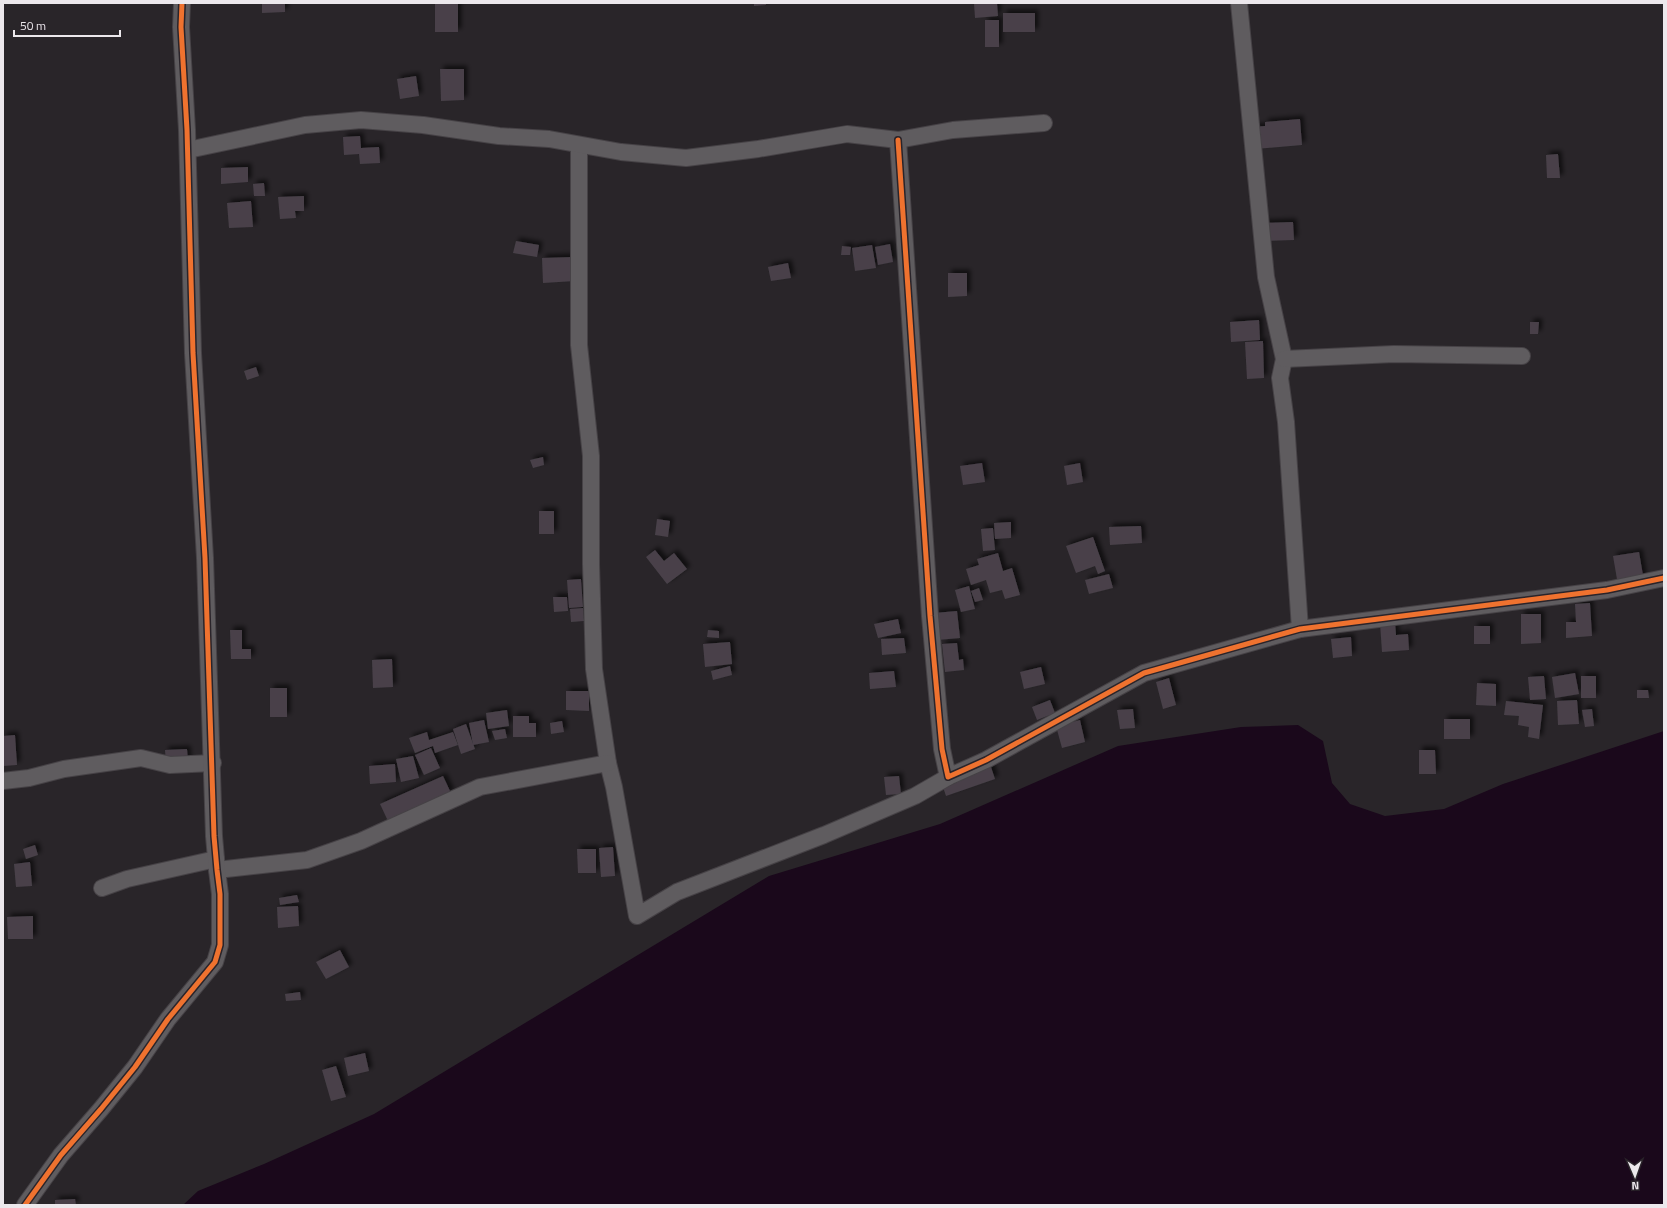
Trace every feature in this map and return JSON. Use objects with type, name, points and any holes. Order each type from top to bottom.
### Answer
[{"type":"street","points":[[25,1205],[61,1155],[101,1109],[135,1066],[168,1019],[215,962],[220,945],[220,894],[216,864],[206,558],[193,353],[188,150],[181,27],[182,3]]},
{"type":"street","points":[[1239,3],[1266,277],[1284,359],[1280,378],[1286,422],[1300,629]]},
{"type":"street","points":[[188,150],[305,125],[361,120],[423,125],[499,136],[549,139],[621,152],[686,158],[758,149],[847,134],[898,140],[953,130],[1044,123]]},
{"type":"street","points":[[898,140],[930,616],[942,749],[948,777]]},
{"type":"street","points":[[579,145],[579,345],[591,456],[591,564],[594,669],[608,763],[637,916],[677,892],[824,835],[914,796],[948,777],[986,760],[1144,673],[1300,629],[1608,590],[1664,578]]},
{"type":"street","points":[[1284,359],[1394,354],[1522,356]]},
{"type":"street","points":[[3,782],[29,778],[64,769],[141,758],[170,765],[213,763]]},
{"type":"street","points":[[102,888],[127,879],[216,864],[307,860],[361,841],[480,787],[608,763]]},
{"type":"shaded area","points":[[1298,725],[1323,741],[1332,783],[1350,804],[1385,816],[1444,809],[1503,784],[1664,731],[1664,1205],[183,1205],[198,1191],[264,1164],[374,1114],[769,876],[940,824],[1118,746],[1241,727]]},
{"type":"building","points":[[262,3],[285,3],[285,12],[262,13]]},
{"type":"building","points":[[435,3],[458,3],[458,32],[435,32]]},
{"type":"building","points":[[754,3],[766,3],[766,5],[754,6]]},
{"type":"building","points":[[974,3],[997,3],[998,16],[975,18]]},
{"type":"building","points":[[1003,13],[1035,13],[1035,32],[1003,32]]},
{"type":"building","points":[[985,20],[999,20],[999,47],[985,47]]},
{"type":"building","points":[[440,69],[464,69],[464,100],[441,101]]},
{"type":"building","points":[[416,76],[419,96],[400,99],[397,79]]},
{"type":"building","points":[[1300,119],[1302,145],[1255,149],[1253,127],[1265,126],[1265,122]]},
{"type":"building","points":[[360,136],[361,148],[379,147],[380,163],[360,164],[359,154],[344,155],[343,137]]},
{"type":"building","points":[[1558,154],[1560,178],[1547,178],[1546,155]]},
{"type":"building","points":[[248,167],[248,182],[221,184],[221,168]]},
{"type":"building","points":[[264,183],[265,196],[254,196],[253,184]]},
{"type":"building","points":[[304,196],[304,211],[295,211],[296,218],[280,219],[278,197]]},
{"type":"building","points":[[251,201],[253,227],[229,228],[227,203]]},
{"type":"building","points":[[1293,222],[1294,240],[1264,241],[1263,223]]},
{"type":"building","points":[[516,241],[539,245],[537,257],[513,253]]},
{"type":"building","points":[[890,244],[893,262],[878,265],[875,247]]},
{"type":"building","points":[[872,245],[876,268],[855,271],[852,248]]},
{"type":"building","points":[[842,246],[851,247],[850,255],[841,255]]},
{"type":"building","points":[[573,257],[575,281],[543,283],[542,258]]},
{"type":"building","points":[[788,263],[791,278],[771,281],[768,267]]},
{"type":"building","points":[[948,273],[967,273],[967,296],[948,297]]},
{"type":"building","points":[[1259,320],[1260,340],[1231,342],[1230,322]]},
{"type":"building","points":[[1530,322],[1539,322],[1538,334],[1530,334]]},
{"type":"building","points":[[1263,341],[1264,378],[1247,379],[1245,342]]},
{"type":"building","points":[[256,367],[259,376],[247,380],[244,371]]},
{"type":"building","points":[[543,457],[544,465],[533,468],[530,460]]},
{"type":"building","points":[[982,463],[985,482],[963,485],[960,466]]},
{"type":"building","points":[[1080,463],[1083,482],[1067,485],[1064,466]]},
{"type":"building","points":[[539,511],[554,511],[554,534],[539,534]]},
{"type":"building","points":[[657,519],[670,521],[668,537],[655,535]]},
{"type":"building","points":[[1011,522],[1011,538],[995,539],[994,523]]},
{"type":"building","points":[[1141,526],[1142,543],[1110,545],[1109,527]]},
{"type":"building","points":[[993,528],[995,550],[983,551],[981,529]]},
{"type":"building","points":[[1093,537],[1105,571],[1098,574],[1095,566],[1076,573],[1066,546]]},
{"type":"building","points":[[655,550],[664,561],[674,553],[687,569],[667,584],[646,557]]},
{"type":"building","points":[[1639,552],[1644,581],[1618,585],[1613,556]]},
{"type":"building","points":[[998,553],[1003,571],[1012,568],[1020,595],[1005,599],[1002,590],[990,593],[986,580],[971,585],[966,569],[979,565],[977,559]]},
{"type":"building","points":[[1109,574],[1113,588],[1089,594],[1085,580]]},
{"type":"building","points":[[581,579],[583,607],[569,608],[567,580]]},
{"type":"building","points":[[969,586],[975,609],[961,612],[955,590]]},
{"type":"building","points":[[979,588],[983,600],[975,602],[971,591]]},
{"type":"building","points":[[553,597],[567,597],[568,611],[554,612]]},
{"type":"building","points":[[1590,603],[1592,636],[1566,638],[1566,622],[1576,622],[1575,604]]},
{"type":"building","points":[[583,608],[584,621],[571,622],[570,609]]},
{"type":"building","points":[[957,611],[960,638],[937,640],[934,613]]},
{"type":"building","points":[[1521,614],[1541,614],[1541,643],[1521,644]]},
{"type":"building","points":[[898,619],[901,633],[878,638],[874,624]]},
{"type":"building","points":[[1395,622],[1396,635],[1408,634],[1409,650],[1382,652],[1380,623]]},
{"type":"building","points":[[1474,626],[1490,626],[1490,644],[1474,644]]},
{"type":"building","points":[[230,630],[242,630],[242,649],[251,649],[251,659],[231,659]]},
{"type":"building","points":[[708,630],[719,631],[719,638],[707,637]]},
{"type":"building","points":[[1351,637],[1352,656],[1333,658],[1331,639]]},
{"type":"building","points":[[904,638],[906,653],[882,655],[881,639]]},
{"type":"building","points":[[730,642],[732,664],[705,667],[703,644]]},
{"type":"building","points":[[957,643],[959,660],[963,659],[964,670],[945,672],[942,644]]},
{"type":"building","points":[[392,659],[393,687],[373,688],[372,660]]},
{"type":"building","points":[[730,666],[732,675],[713,680],[711,671]]},
{"type":"building","points":[[1041,667],[1045,684],[1024,689],[1020,672]]},
{"type":"building","points":[[894,671],[896,687],[870,689],[869,673]]},
{"type":"building","points":[[1575,673],[1579,694],[1555,698],[1552,677]]},
{"type":"building","points":[[1544,676],[1546,699],[1530,700],[1528,677]]},
{"type":"building","points":[[1581,676],[1596,676],[1596,698],[1581,698]]},
{"type":"building","points":[[1169,678],[1176,705],[1163,709],[1156,682]]},
{"type":"building","points":[[1477,683],[1496,684],[1496,706],[1476,705]]},
{"type":"building","points":[[270,688],[287,688],[287,717],[270,717]]},
{"type":"building","points":[[1637,690],[1648,690],[1649,698],[1637,698]]},
{"type":"building","points":[[566,691],[589,691],[589,711],[566,710]]},
{"type":"building","points":[[1050,700],[1055,713],[1037,720],[1032,707]]},
{"type":"building","points":[[1577,700],[1579,724],[1558,725],[1557,701]]},
{"type":"building","points":[[1506,701],[1543,705],[1539,739],[1528,737],[1529,727],[1518,725],[1519,716],[1504,715]]},
{"type":"building","points":[[1133,709],[1135,728],[1120,729],[1117,710]]},
{"type":"building","points":[[1592,709],[1594,726],[1585,727],[1582,710]]},
{"type":"building","points":[[507,710],[509,726],[488,729],[486,713]]},
{"type":"building","points":[[513,716],[529,716],[529,723],[536,723],[536,737],[513,737]]},
{"type":"building","points":[[1444,719],[1470,719],[1470,739],[1444,739]]},
{"type":"building","points":[[484,720],[489,742],[473,745],[469,723]]},
{"type":"building","points":[[1080,720],[1085,742],[1062,748],[1056,726]]},
{"type":"building","points":[[562,721],[564,732],[551,734],[550,723]]},
{"type":"building","points":[[466,724],[475,749],[461,754],[453,729]]},
{"type":"building","points":[[505,729],[507,738],[495,740],[492,731]]},
{"type":"building","points":[[427,732],[429,740],[453,732],[458,745],[435,753],[433,746],[415,753],[409,738]]},
{"type":"building","points":[[15,735],[17,765],[3,766],[3,736]]},
{"type":"building","points":[[431,748],[440,768],[424,775],[415,755]]},
{"type":"building","points":[[187,749],[188,761],[166,763],[165,750]]},
{"type":"building","points":[[1419,750],[1435,750],[1436,774],[1419,774]]},
{"type":"building","points":[[413,756],[419,778],[401,782],[396,759]]},
{"type":"building","points":[[395,764],[396,782],[370,784],[369,766]]},
{"type":"building","points":[[990,764],[995,779],[946,796],[941,781]]},
{"type":"building","points":[[443,776],[451,793],[388,821],[380,804]]},
{"type":"building","points":[[899,776],[901,794],[886,795],[884,777]]},
{"type":"building","points":[[35,845],[38,855],[26,859],[23,849]]},
{"type":"building","points":[[613,847],[615,876],[601,877],[599,848]]},
{"type":"building","points":[[577,849],[596,849],[596,873],[578,873]]},
{"type":"building","points":[[30,862],[32,886],[16,887],[14,864]]},
{"type":"building","points":[[297,895],[299,902],[280,905],[279,898]]},
{"type":"building","points":[[298,906],[299,926],[278,928],[277,907]]},
{"type":"building","points":[[33,916],[33,939],[8,939],[7,917]]},
{"type":"building","points":[[340,950],[349,967],[326,979],[316,962]]},
{"type":"building","points":[[300,992],[301,1000],[286,1001],[285,994]]},
{"type":"building","points":[[365,1053],[369,1071],[348,1076],[344,1058]]},
{"type":"building","points":[[336,1066],[346,1097],[331,1101],[322,1070]]},
{"type":"building","points":[[75,1199],[76,1205],[55,1205],[55,1200]]},
{"type":"cycle path","points":[[25,1205],[61,1155],[135,1067],[168,1019],[215,962],[220,945],[220,894],[214,836],[205,558],[193,353],[187,130],[181,27],[182,3]]},
{"type":"cycle path","points":[[898,140],[930,616],[942,749],[948,777],[986,760],[1144,673],[1300,629],[1607,590],[1664,578]]}]
